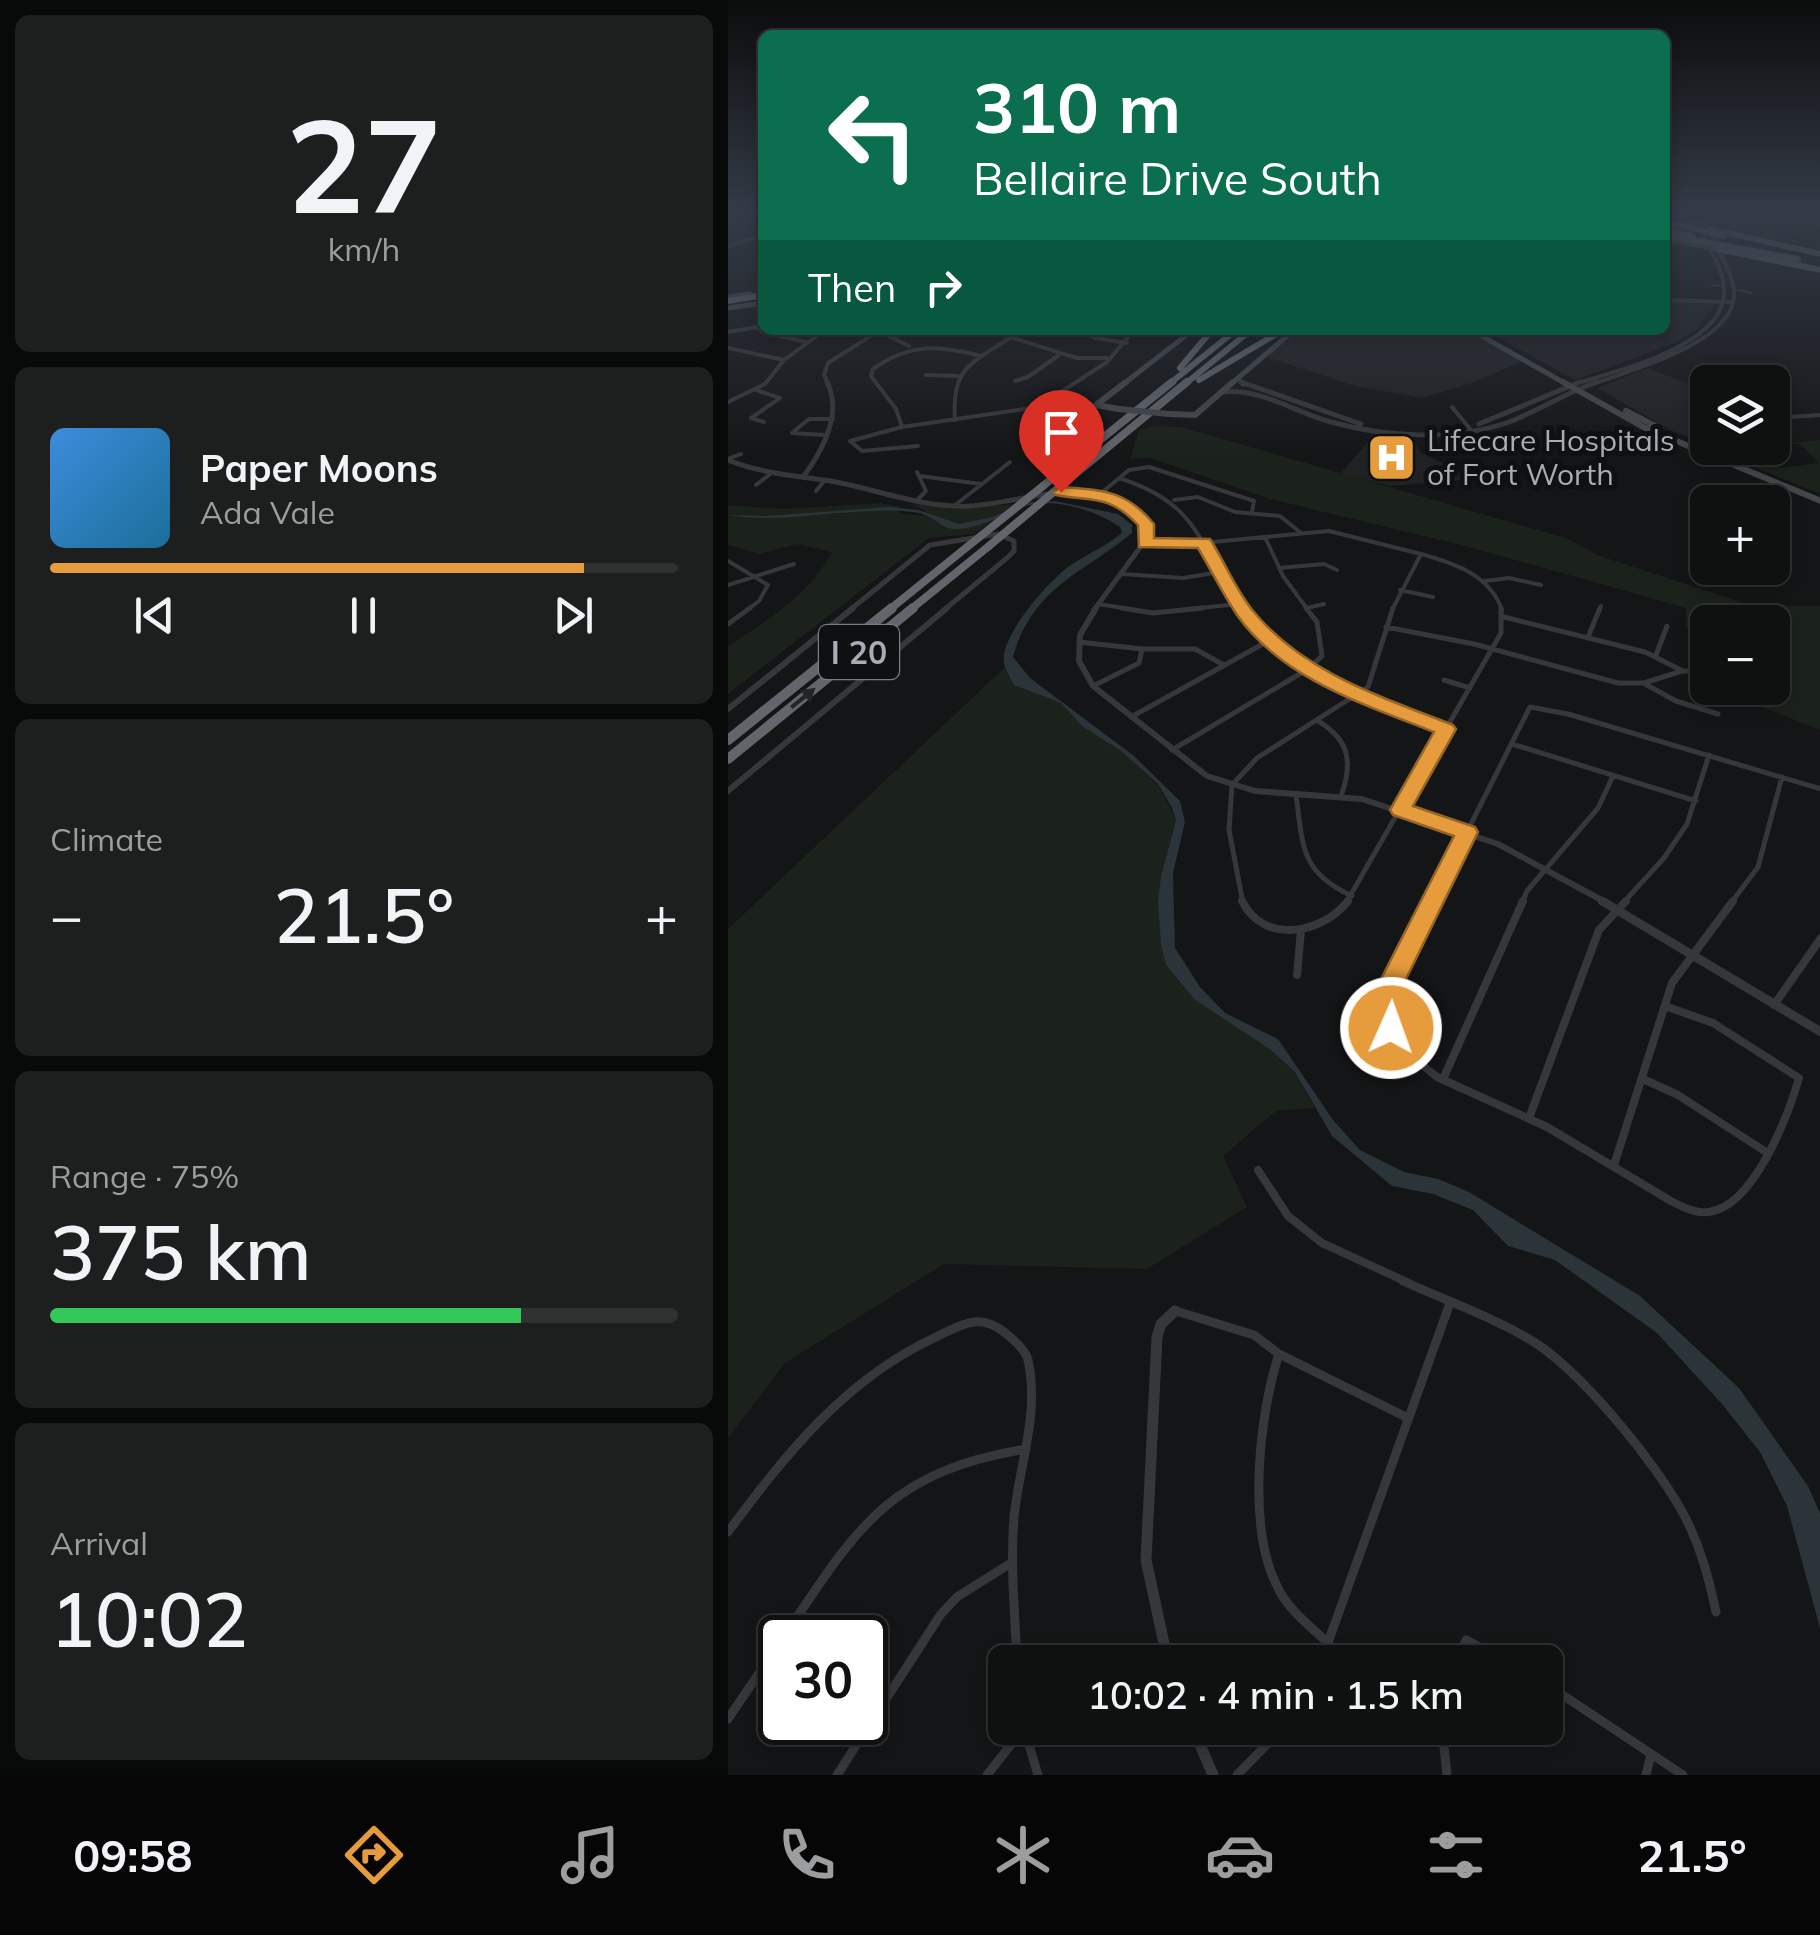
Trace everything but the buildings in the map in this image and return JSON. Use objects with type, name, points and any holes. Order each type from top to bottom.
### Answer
[{"type":"highway","points":[[728,303],[758,298]]},
{"type":"highway","points":[[1170,383],[1169,378],[1208,335]]},
{"type":"highway","name":"I 20","points":[[728,740],[1230,335]]},
{"type":"highway","name":"I 20","points":[[728,759],[1245,335]]},
{"type":"highway","points":[[1158,407],[1275,335]]},
{"type":"main road","points":[[1186,335],[1096,404],[1193,416],[1288,335]]},
{"type":"main road","points":[[1481,335],[1690,449]]},
{"type":"main road","points":[[1491,335],[1577,386]]},
{"type":"main road","points":[[1632,417],[1690,440]]},
{"type":"main road","points":[[1683,446],[1690,446]]},
{"type":"main road","points":[[1734,465],[1820,498]]},
{"type":"main road","points":[[1737,465],[1820,498]]},
{"type":"street","points":[[1721,324],[1718,323],[1723,292]]},
{"type":"street","points":[[1470,428],[1694,345],[1721,324],[1732,303],[1733,292]]},
{"type":"street","points":[[1670,300],[1698,298],[1732,303]]},
{"type":"street","points":[[1641,364],[1703,332],[1720,313]]},
{"type":"street","points":[[728,332],[758,327]]},
{"type":"street","points":[[775,335],[806,342]]},
{"type":"street","points":[[728,402],[769,381],[784,360],[817,335]]},
{"type":"street","points":[[804,477],[815,464],[833,419],[835,399],[824,375],[828,363],[872,335]]},
{"type":"street","points":[[889,335],[910,346]]},
{"type":"street","points":[[1008,335],[1060,354],[1089,360],[1112,357]]},
{"type":"street","points":[[1089,335],[1128,344]]},
{"type":"street","points":[[918,446],[862,451],[850,442],[902,427],[1038,406],[1057,398],[1096,370],[1128,344],[1132,335]]},
{"type":"street","points":[[955,420],[952,392],[958,376],[1012,336]]},
{"type":"street","points":[[1687,342],[1694,345]]},
{"type":"street","points":[[902,427],[896,409],[870,374],[876,366],[910,346],[934,344],[981,356]]},
{"type":"street","points":[[728,348],[784,360]]},
{"type":"street","points":[[1016,381],[1060,354]]},
{"type":"street","points":[[1089,360],[1096,370]]},
{"type":"street","points":[[926,375],[958,376]]},
{"type":"street","points":[[1238,378],[1243,385],[1314,414]]},
{"type":"street","points":[[1222,392],[1243,390],[1350,427],[1400,431],[1470,428],[1530,413],[1577,386]]},
{"type":"street","points":[[755,390],[780,398],[751,418],[764,422]]},
{"type":"street","points":[[1452,407],[1470,428]]},
{"type":"street","points":[[1522,410],[1530,413]]},
{"type":"street","points":[[1790,417],[1820,416]]},
{"type":"street","points":[[824,434],[792,433],[809,419],[833,419]]},
{"type":"street","points":[[728,460],[741,454]]},
{"type":"street","points":[[728,460],[953,507],[1061,492],[1100,494],[1134,508],[1148,528],[1145,543],[1098,604],[1078,642],[1080,661],[1093,686],[1171,751],[1207,776],[1232,786],[1296,795],[1341,796],[1467,832],[1546,867],[1820,1032]]},
{"type":"street","points":[[953,507],[1010,462]]},
{"type":"street","points":[[1100,494],[1119,478],[1143,467],[1254,500],[1252,512]]},
{"type":"street","points":[[756,485],[773,472]]},
{"type":"street","points":[[915,502],[926,490],[918,474],[981,484]]},
{"type":"street","points":[[1119,478],[1157,490],[1191,517],[1239,604],[1270,640],[1357,696],[1446,729]]},
{"type":"street","points":[[816,491],[824,480]]},
{"type":"street","points":[[1173,500],[1195,496],[1236,512],[1290,520],[1300,533]]},
{"type":"street","points":[[1145,543],[1352,533],[1421,554],[1460,566],[1497,596],[1504,618],[1492,650],[1352,896],[1332,920],[1301,930],[1266,924],[1243,904],[1228,803],[1232,786],[1260,759],[1357,696],[1373,681],[1386,627],[1400,590],[1421,554]]},
{"type":"street","points":[[728,708],[930,545],[998,534],[1014,541],[1014,551],[1007,558],[728,791]]},
{"type":"street","points":[[1171,751],[1308,668],[1322,653],[1317,622],[1279,568],[1265,536]]},
{"type":"street","points":[[728,561],[766,582],[765,594],[728,624]]},
{"type":"street","points":[[728,585],[794,564]]},
{"type":"street","points":[[1279,568],[1324,564],[1338,570]]},
{"type":"street","points":[[1122,574],[1158,579],[1220,572]]},
{"type":"street","points":[[1484,582],[1509,578],[1541,585]]},
{"type":"street","points":[[1400,590],[1433,597]]},
{"type":"street","points":[[1098,604],[1154,612],[1239,604]]},
{"type":"street","points":[[1307,608],[1324,604]]},
{"type":"street","points":[[1588,636],[1601,606]]},
{"type":"street","points":[[1504,618],[1656,655],[1682,671]]},
{"type":"street","points":[[1656,655],[1667,626]]},
{"type":"street","points":[[1386,627],[1492,650],[1600,680],[1644,683],[1690,671]]},
{"type":"street","points":[[1129,717],[1270,640]]},
{"type":"street","points":[[1078,642],[1201,650],[1224,665]]},
{"type":"street","points":[[1093,686],[1134,666],[1141,660],[1142,649]]},
{"type":"street","points":[[1444,680],[1470,688]]},
{"type":"street","points":[[1644,683],[1676,701],[1718,714]]},
{"type":"street","points":[[1665,1006],[1712,1023],[1798,1074],[1785,1122],[1740,1195],[1724,1209],[1709,1212],[1676,1203],[1529,1118],[1423,1068],[1402,1047],[1391,1028],[1386,1004],[1394,979],[1530,708],[1536,706],[1820,789]]},
{"type":"street","points":[[1318,721],[1339,735],[1349,750],[1350,771],[1341,796]]},
{"type":"street","points":[[1512,744],[1696,801]]},
{"type":"street","points":[[1529,1118],[1599,930],[1672,848],[1696,801],[1709,756]]},
{"type":"street","points":[[1444,1079],[1526,890],[1598,808],[1613,776]]},
{"type":"street","points":[[1614,1164],[1672,983],[1758,867],[1782,778]]},
{"type":"street","points":[[1296,795],[1306,861],[1319,880],[1352,896]]},
{"type":"street","points":[[1297,975],[1301,930]]},
{"type":"street","points":[[1774,1005],[1820,938]]},
{"type":"street","points":[[1643,1079],[1678,1095],[1766,1152]]},
{"type":"street","points":[[1258,1170],[1288,1216],[1305,1231],[1352,1258],[1546,1348],[1598,1398],[1684,1515],[1707,1569],[1716,1612]]},
{"type":"street","points":[[1280,1354],[1268,1386],[1262,1433],[1264,1554],[1288,1605],[1329,1644],[1450,1303]]},
{"type":"street","points":[[1164,1645],[1146,1560],[1157,1336],[1162,1324],[1175,1312],[1254,1335],[1280,1354],[1408,1418]]},
{"type":"street","points":[[728,1532],[798,1438],[874,1370],[901,1352],[974,1320],[1001,1330],[1028,1356],[1033,1416],[1014,1515],[1016,1645]]},
{"type":"street","points":[[799,1615],[858,1530],[888,1500],[964,1458],[1026,1449]]},
{"type":"street","points":[[837,1775],[941,1614],[956,1597],[1012,1562]]},
{"type":"street","points":[[728,1719],[758,1675]]},
{"type":"street","points":[[1563,1695],[1683,1775]]},
{"type":"street","points":[[987,1775],[1011,1745]]},
{"type":"street","points":[[1029,1745],[1038,1775]]},
{"type":"street","points":[[1200,1745],[1213,1775]]},
{"type":"street","points":[[1238,1775],[1267,1745]]},
{"type":"street","points":[[1443,1745],[1446,1775]]},
{"type":"street","points":[[1646,1775],[1650,1754]]},
{"type":"shaded area","points":[[1670,301],[1716,303],[1696,330],[1677,342],[1575,380],[1493,335],[1670,335]]},
{"type":"shaded area","points":[[1288,335],[1481,335],[1527,359],[1472,383],[1423,398],[1355,386],[1264,356]]},
{"type":"shaded area","points":[[1648,368],[1690,385],[1690,438],[1672,431],[1597,388]]},
{"type":"shaded area","points":[[1181,427],[1566,538],[1600,556],[1750,605],[1690,605],[1690,635],[1686,608],[1469,547],[1270,499],[1150,458],[1130,459],[1139,430]]},
{"type":"shaded area","name":"Lifecare Hospitals of Fort Worth","points":[[1375,434],[1412,437],[1421,453],[1475,479],[1391,486],[1340,474]]},
{"type":"shaded area","points":[[1820,440],[1820,494],[1749,465],[1779,468],[1819,463],[1800,444],[1790,443]]},
{"type":"shaded area","points":[[1055,501],[1118,514],[1132,525],[1132,533],[1046,598],[1022,633],[1013,657],[1030,678],[1134,756],[1180,801],[1185,822],[1173,873],[1175,948],[1200,987],[1225,1013],[1278,1039],[1333,1120],[1360,1150],[1404,1172],[1438,1179],[1469,1192],[1640,1296],[1739,1388],[1808,1486],[1820,1513],[1820,1628],[1787,1506],[1760,1452],[1657,1333],[1555,1260],[1508,1246],[1473,1210],[1433,1194],[1392,1186],[1332,1136],[1295,1072],[1271,1050],[1195,1000],[1166,965],[1158,902],[1176,820],[1172,808],[1158,784],[1121,751],[1082,726],[1061,703],[1014,685],[1004,663],[1009,639],[1038,597],[1068,567],[1122,533],[1120,527],[1088,511],[1050,503],[1026,506],[963,529],[946,527],[926,515],[900,511],[782,518],[728,515],[889,507],[918,510],[959,524],[1031,502]]},
{"type":"shaded area","points":[[880,503],[899,506],[899,513],[922,516],[925,511],[910,504],[965,508],[1014,504],[975,534],[929,538],[728,694],[728,646],[799,594],[832,552],[797,544],[759,554],[728,545],[728,505],[783,509]]},
{"type":"shaded area","points":[[1790,606],[1820,606],[1820,730],[1762,707],[1790,705]]},
{"type":"shaded area","points":[[1005,667],[1014,685],[1061,703],[1082,726],[1121,751],[1158,785],[1176,819],[1161,876],[1166,965],[1195,1000],[1271,1050],[1295,1072],[1315,1108],[1276,1111],[1223,1156],[1247,1207],[1147,1269],[944,1264],[785,1363],[728,1438],[728,929]]},
{"type":"waterway","points":[[1746,292],[1751,293]]},
{"type":"place","name":"Lifecare Hospitals of Fort Worth","points":[[1392,457]]},
{"type":"route","points":[[1061,492],[1102,494],[1134,508],[1146,524],[1145,543],[1204,543],[1246,615],[1296,660],[1338,687],[1446,729],[1400,810],[1467,832],[1387,996],[1391,1028]]}]
